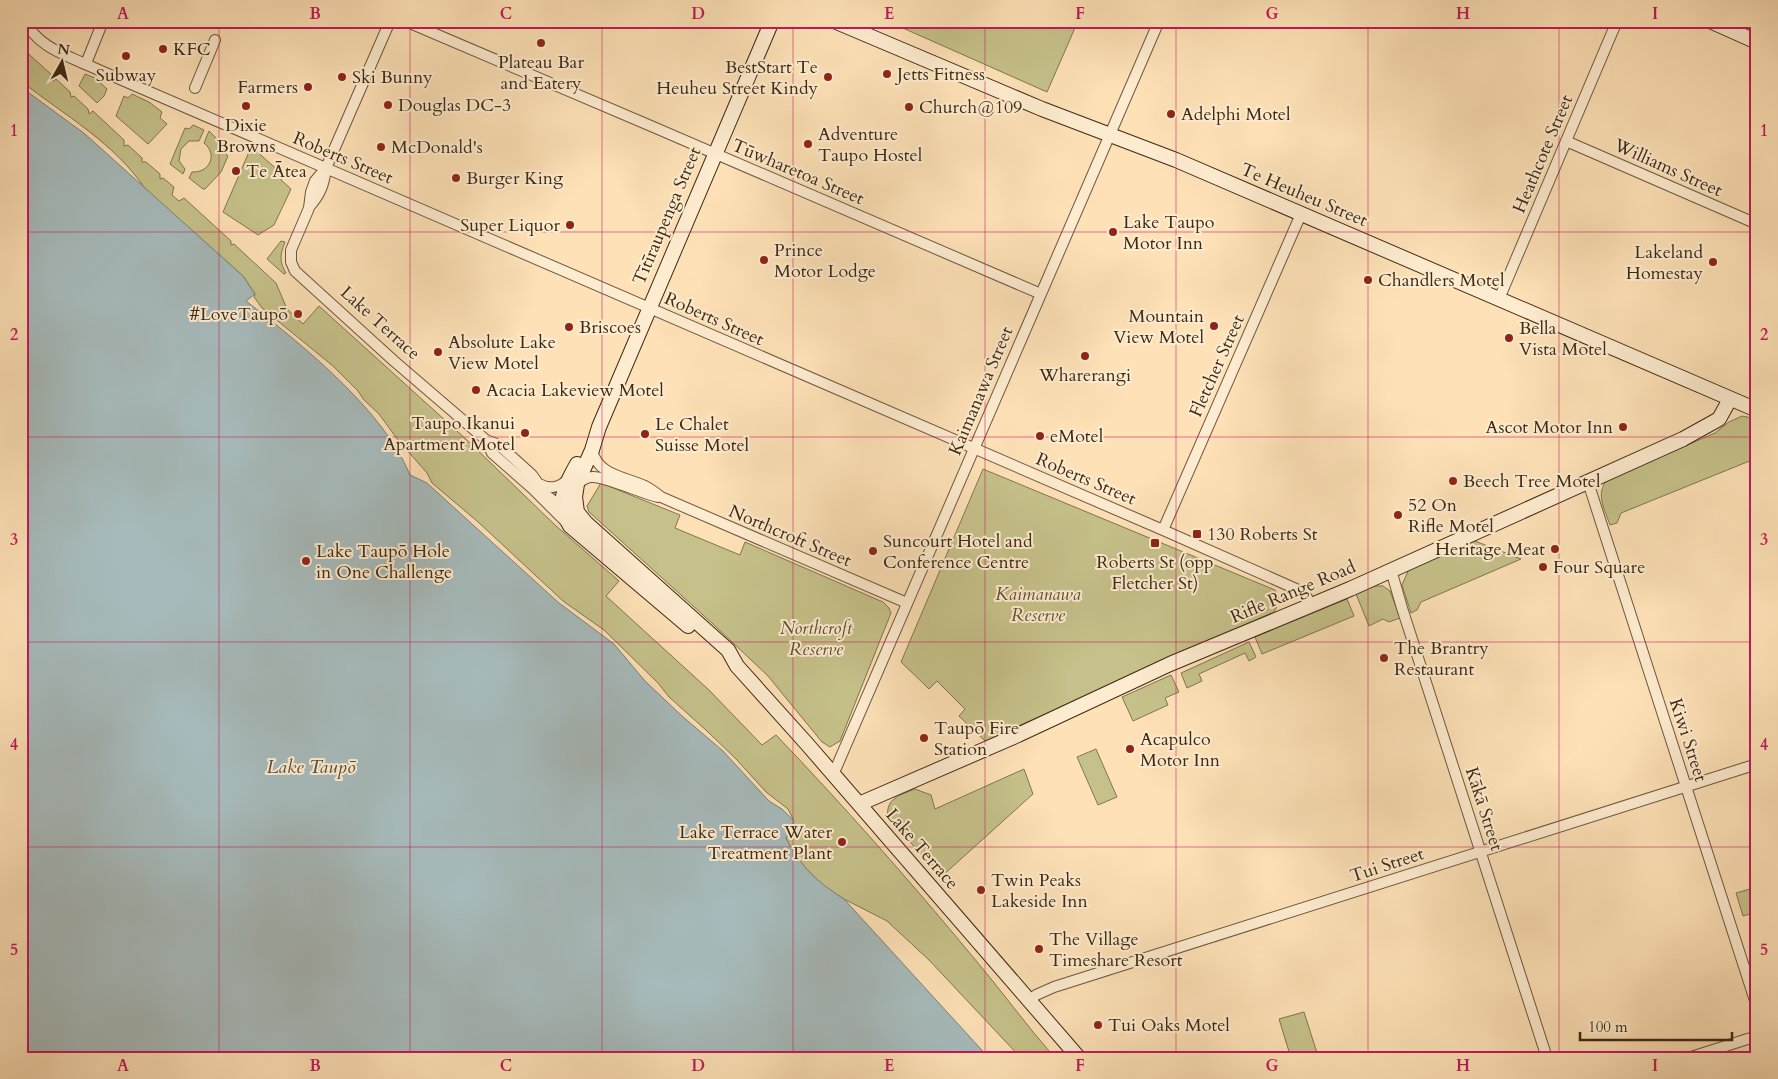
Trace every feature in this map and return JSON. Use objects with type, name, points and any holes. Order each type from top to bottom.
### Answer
[{"type":"street","name":"Roberts Street","points":[[25,21],[39,40],[53,50],[1163,530],[1303,592],[1312,605]]},
{"type":"street","points":[[87,61],[103,21]]},
{"type":"street","points":[[326,168],[390,21]]},
{"type":"street","name":"Tūwharetoa Street","points":[[404,21],[1041,294]]},
{"type":"street","name":"Tītīraupenga Street","points":[[562,506],[564,490],[574,480],[592,450],[599,427],[648,308],[772,21]]},
{"type":"street","name":"Te Heuheu Street","points":[[834,21],[1042,109],[1176,160],[1757,410]]},
{"type":"street","name":"Kaimanawa Street","points":[[833,775],[1159,21]]},
{"type":"street","name":"Heathcote Street","points":[[1499,299],[1617,21]]},
{"type":"street","points":[[1710,21],[1757,42]]},
{"type":"street","points":[[195,88],[216,40]]},
{"type":"street","name":"Williams Street","points":[[1566,141],[1757,224]]},
{"type":"street","name":"Lake Terrace","points":[[326,168],[324,184],[319,196],[309,208],[290,256],[295,272],[486,440],[498,445],[532,475],[547,496],[562,506],[573,519],[611,553],[644,574]]},
{"type":"street","name":"Fletcher Street","points":[[1163,530],[1301,214]]},
{"type":"street","name":"Rifle Range Road","points":[[858,804],[1018,735],[1170,664],[1312,605],[1684,439],[1710,426],[1719,419],[1730,399]]},
{"type":"street","name":"Tītīraupenga Street","points":[[574,480],[589,441],[599,427]]},
{"type":"street","name":"Lake Terrace","points":[[486,440],[492,453],[533,489],[570,526],[718,654],[737,666]]},
{"type":"street","name":"Northcroft Street","points":[[592,450],[596,462],[602,468],[646,487],[661,497],[907,603]]},
{"type":"street","name":"Northcroft Street","points":[[574,480],[599,477],[644,494],[661,497]]},
{"type":"street","points":[[539,484],[550,488],[557,488],[574,480]]},
{"type":"street","name":"Lake Terrace","points":[[574,480],[574,504],[577,512],[586,523],[728,650],[737,666],[1079,1058]]},
{"type":"street","name":"Kiwi Street","points":[[1588,482],[1757,1008]]},
{"type":"street","name":"Lake Terrace","points":[[562,506],[570,526]]},
{"type":"street","name":"Kākā Street","points":[[1391,570],[1547,1058]]},
{"type":"street","name":"Tui Street","points":[[1029,1001],[1036,995],[1054,987],[1757,764]]},
{"type":"street","points":[[1688,1058],[1757,1036]]},
{"type":"green space","points":[[887,21],[1078,21],[1047,92]]},
{"type":"green space","points":[[21,47],[53,76],[53,81],[56,79],[70,92],[71,97],[74,96],[88,109],[89,114],[93,111],[124,140],[124,146],[128,145],[142,158],[142,162],[146,162],[160,174],[160,179],[163,178],[174,187],[172,195],[179,201],[184,198],[231,241],[231,245],[234,244],[276,283],[287,309],[303,324],[319,306],[468,441],[555,525],[619,581],[606,596],[709,690],[762,745],[776,735],[901,872],[1055,1058],[1021,1058],[929,960],[887,921],[821,885],[797,858],[786,838],[794,821],[788,809],[766,792],[737,760],[669,697],[658,683],[604,630],[563,601],[477,521],[432,483],[427,473],[358,391],[333,366],[262,308],[243,276],[146,190],[119,158],[88,131],[21,81]]},
{"type":"green space","points":[[85,74],[95,78],[107,89],[104,96],[97,103],[79,86]]},
{"type":"green space","points":[[132,94],[149,102],[162,112],[160,118],[167,124],[148,144],[116,116],[124,96],[128,98]]},
{"type":"green space","points":[[193,125],[204,130],[199,141],[189,141],[181,149],[179,161],[185,169],[183,174],[170,164],[185,128],[189,129]]},
{"type":"green space","points":[[209,131],[221,143],[220,149],[228,156],[221,172],[203,189],[189,178],[192,172],[203,169],[210,162],[211,152],[204,143]]},
{"type":"green space","points":[[253,148],[282,174],[281,180],[291,189],[274,225],[258,235],[223,212],[249,152]]},
{"type":"green space","points":[[281,241],[285,242],[281,258],[286,273],[284,274],[267,259]]},
{"type":"green space","points":[[1742,416],[1757,419],[1757,458],[1621,513],[1617,523],[1610,525],[1601,496],[1603,485],[1607,480],[1715,433],[1729,422]]},
{"type":"green space","name":"Kaimanawa Reserve","points":[[983,469],[1275,590],[1280,601],[1274,612],[985,741],[959,716],[965,709],[937,681],[929,689],[901,662]]},
{"type":"green space","name":"Northcroft Reserve","points":[[601,483],[680,515],[675,528],[740,555],[745,542],[883,602],[889,608],[891,613],[840,741],[830,747],[822,742],[768,676],[589,512],[587,506]]},
{"type":"green space","points":[[1475,541],[1521,559],[1421,602],[1417,610],[1411,613],[1402,585],[1409,569]]},
{"type":"green space","points":[[1374,586],[1383,586],[1390,591],[1400,618],[1389,622],[1383,619],[1369,626],[1356,594]]},
{"type":"green space","points":[[1347,599],[1354,616],[1262,654],[1255,637]]},
{"type":"green space","points":[[1249,642],[1256,657],[1249,661],[1245,653],[1199,674],[1202,681],[1187,688],[1181,673]]},
{"type":"green space","points":[[1171,675],[1179,692],[1165,698],[1168,705],[1133,721],[1122,697]]},
{"type":"green space","points":[[1096,749],[1117,797],[1098,805],[1077,757]]},
{"type":"green space","points":[[1024,769],[1033,794],[941,877],[888,817],[889,805],[892,801],[900,795],[915,789],[931,795],[935,809]]},
{"type":"green space","points":[[1757,887],[1757,912],[1743,916],[1736,893]]},
{"type":"green space","points":[[1304,1012],[1318,1056],[1291,1058],[1279,1019]]},
{"type":"water","name":"Lake Taupō","points":[[21,87],[85,134],[243,276],[255,294],[246,301],[315,358],[361,402],[381,426],[397,450],[410,475],[427,483],[559,603],[614,644],[645,681],[723,751],[769,801],[782,809],[794,821],[786,838],[804,866],[825,886],[844,899],[989,1058],[21,1058]]},
{"type":"place","name":"Plateau Bar and Eatery","points":[[541,43]]},
{"type":"place","name":"KFC","points":[[163,49]]},
{"type":"place","name":"Subway","points":[[126,56]]},
{"type":"place","name":"Jetts Fitness","points":[[887,74]]},
{"type":"place","name":"Ski Bunny","points":[[342,77]]},
{"type":"place","name":"BestStart Te Heuheu Street Kindy","points":[[828,77]]},
{"type":"place","name":"Farmers","points":[[308,87]]},
{"type":"place","name":"Douglas DC-3","points":[[388,105]]},
{"type":"place","name":"Dixie Browns","points":[[246,106]]},
{"type":"place","name":"Church@109","points":[[909,107]]},
{"type":"place","name":"Adelphi Motel","points":[[1171,114]]},
{"type":"place","name":"Adventure Taupo Hostel","points":[[808,144]]},
{"type":"place","name":"McDonald's","points":[[381,147]]},
{"type":"place","name":"Te Ātea","points":[[236,171]]},
{"type":"place","name":"Burger King","points":[[456,178]]},
{"type":"place","name":"Super Liquor","points":[[570,225]]},
{"type":"place","name":"Lake Taupo Motor Inn","points":[[1113,232]]},
{"type":"place","name":"Prince Motor Lodge","points":[[764,260]]},
{"type":"place","name":"Lakeland Homestay","points":[[1713,262]]},
{"type":"place","name":"Chandlers Motel","points":[[1368,280]]},
{"type":"place","name":"#LoveTaupō","points":[[298,314]]},
{"type":"place","name":"Mountain View Motel","points":[[1214,326]]},
{"type":"place","name":"Briscoes","points":[[569,327]]},
{"type":"place","name":"Bella Vista Motel","points":[[1509,338]]},
{"type":"place","name":"Absolute Lake View Motel","points":[[438,352]]},
{"type":"place","name":"Wharerangi","points":[[1085,356]]},
{"type":"place","name":"Acacia Lakeview Motel","points":[[476,390]]},
{"type":"place","name":"Ascot Motor Inn","points":[[1623,427]]},
{"type":"place","name":"Taupo Ikanui Apartment Motel","points":[[525,433]]},
{"type":"place","name":"Le Chalet Suisse Motel","points":[[645,434]]},
{"type":"place","name":"eMotel","points":[[1040,436]]},
{"type":"place","name":"Beech Tree Motel","points":[[1453,481]]},
{"type":"place","name":"52 On Rifle Motel","points":[[1398,515]]},
{"type":"place","name":"130 Roberts St","points":[[1197,534]]},
{"type":"place","name":"Roberts St (opp Fletcher St)","points":[[1155,543]]},
{"type":"place","name":"Heritage Meat","points":[[1555,549]]},
{"type":"place","name":"Suncourt Hotel and Conference Centre","points":[[873,551]]},
{"type":"place","name":"Lake Taupō Hole in One Challenge","points":[[306,561]]},
{"type":"place","name":"Four Square","points":[[1543,567]]},
{"type":"place","name":"The Brantry Restaurant","points":[[1384,658]]},
{"type":"place","name":"Taupō Fire Station","points":[[924,738]]},
{"type":"place","name":"Acapulco Motor Inn","points":[[1130,749]]},
{"type":"place","name":"Lake Terrace Water Treatment Plant","points":[[842,842]]},
{"type":"place","name":"Twin Peaks Lakeside Inn","points":[[981,890]]},
{"type":"place","name":"The Village Timeshare Resort","points":[[1039,949]]},
{"type":"place","name":"Tui Oaks Motel","points":[[1098,1025]]}]
